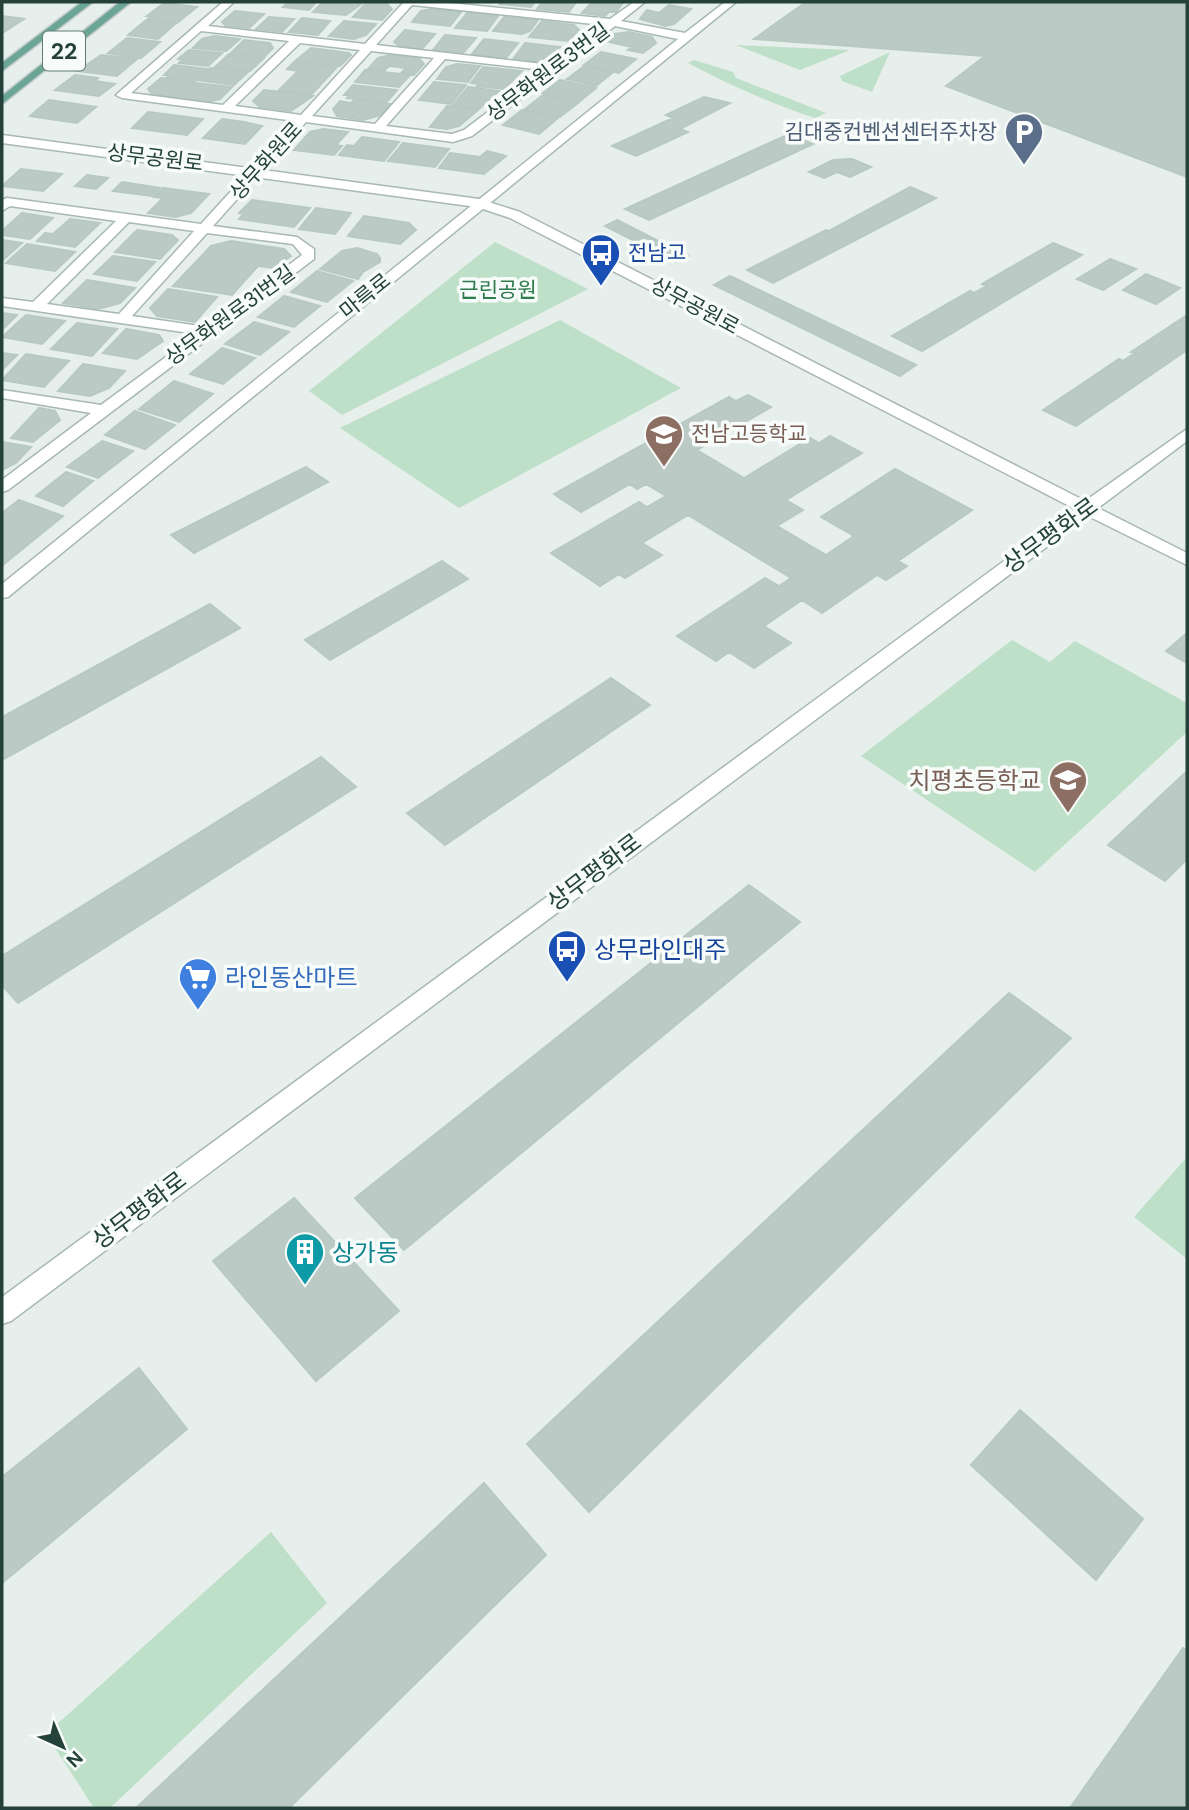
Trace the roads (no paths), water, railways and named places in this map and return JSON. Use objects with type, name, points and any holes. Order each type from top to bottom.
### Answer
[{"type":"main road","name":"22","points":[[2,68],[88,2]]},
{"type":"main road","name":"22","points":[[2,101],[126,2]]},
{"type":"street","points":[[229,2],[122,95],[378,128],[442,56]]},
{"type":"street","points":[[410,2],[484,5],[614,23],[687,37]]},
{"type":"street","name":"상무화원로","points":[[122,319],[410,2]]},
{"type":"street","name":"상무화원로3번길","points":[[378,128],[453,138],[468,133],[640,2]]},
{"type":"street","name":"마륵로","points":[[2,593],[479,203],[731,2]]},
{"type":"street","points":[[199,28],[552,68]]},
{"type":"street","points":[[226,108],[297,40]]},
{"type":"street","name":"상무공원로","points":[[2,139],[257,171],[479,203],[515,215],[1187,559]]},
{"type":"street","name":"상무화원로31번길","points":[[2,487],[309,256],[307,249],[297,241],[4,205]]},
{"type":"street","points":[[36,307],[126,218]]},
{"type":"street","points":[[2,302],[207,331]]},
{"type":"street","points":[[2,394],[102,410]]},
{"type":"street","name":"상무평화로","points":[[2,1312],[1187,434]]},
{"type":"place","name":"김대중컨벤션센터주차장","points":[[1024,166]]},
{"type":"place","name":"전남고","points":[[601,287]]},
{"type":"place","name":"전남고등학교","points":[[664,468]]},
{"type":"place","name":"치평초등학교","points":[[1068,814]]},
{"type":"place","name":"상무라인대주","points":[[567,983]]},
{"type":"place","name":"라인동산마트","points":[[198,1011]]},
{"type":"place","name":"상가동","points":[[305,1286]]},
{"type":"park label","name":"근린공원","points":[[498,290]]}]
